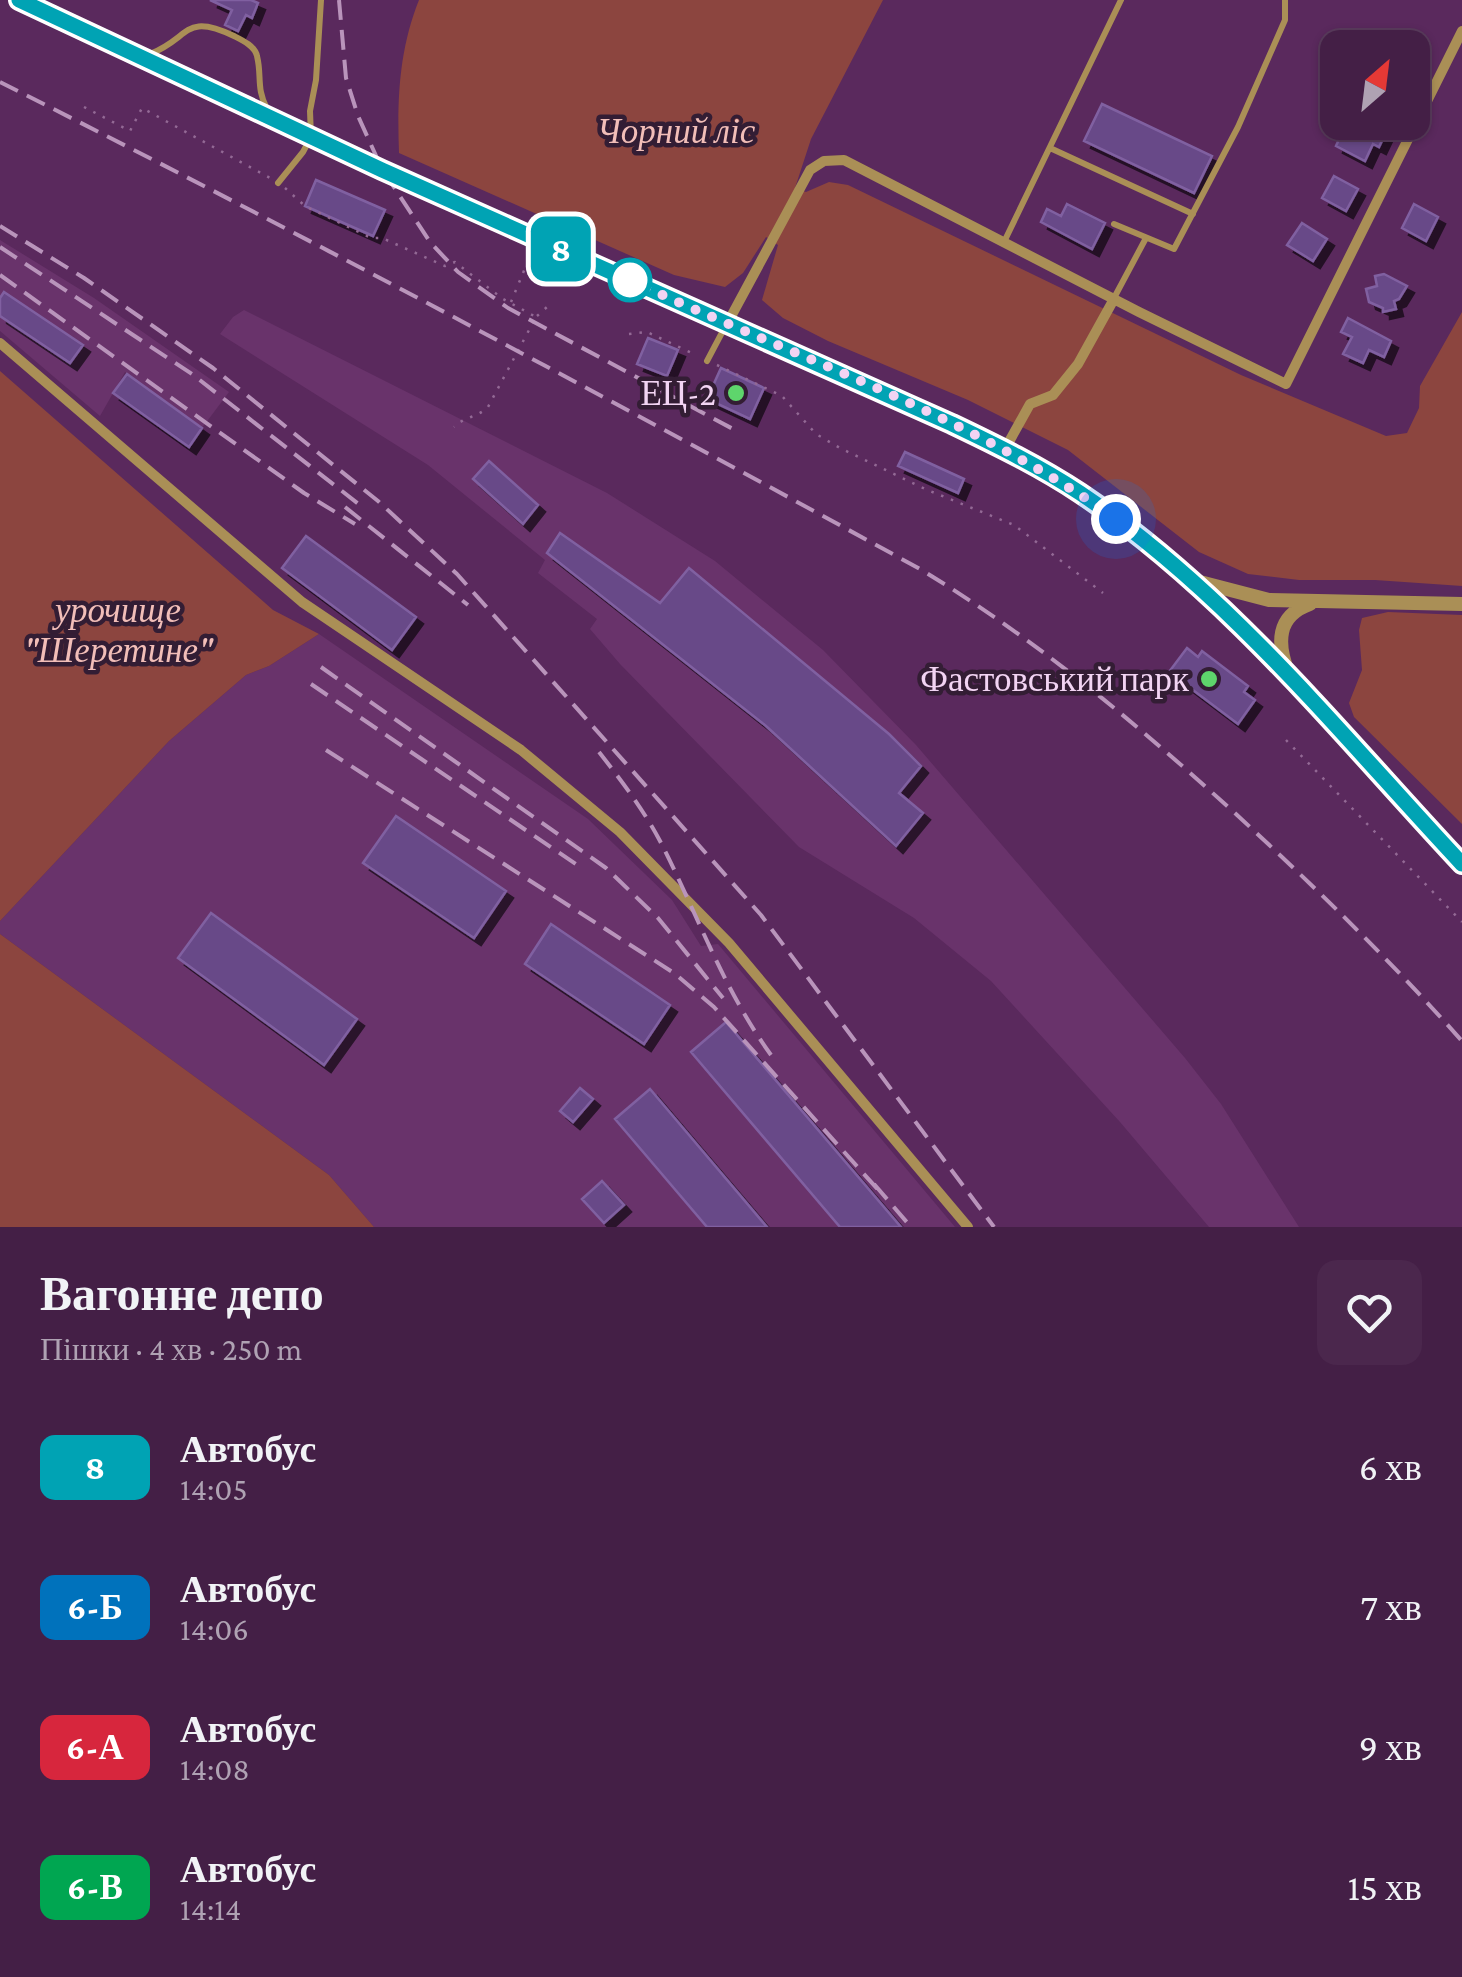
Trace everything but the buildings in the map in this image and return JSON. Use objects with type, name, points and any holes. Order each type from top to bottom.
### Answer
[{"type":"main road","points":[[18,0],[311,137],[1005,449],[1079,493],[1190,578],[1462,864]]},
{"type":"street","points":[[726,324],[810,170],[824,161],[844,160],[1286,384],[1462,31]]},
{"type":"street","points":[[1005,449],[1030,404],[1054,395],[1078,364],[1114,299]]},
{"type":"street","points":[[0,343],[302,602],[521,750],[620,832],[730,942],[968,1227]]},
{"type":"street","points":[[1190,578],[1270,600],[1462,604]]},
{"type":"street","points":[[1292,682],[1280,651],[1284,623],[1303,606],[1321,602]]},
{"type":"lane","points":[[278,183],[304,152],[311,137],[320,0]]},
{"type":"lane","points":[[1004,242],[1121,0]]},
{"type":"lane","points":[[1114,224],[1174,249],[1238,127],[1284,20],[1286,0]]},
{"type":"lane","points":[[140,58],[201,24],[240,38],[258,56],[258,86],[273,119]]},
{"type":"lane","points":[[1050,148],[1193,214]]},
{"type":"lane","points":[[1114,299],[1146,238]]},
{"type":"lane","points":[[707,361],[726,324]]},
{"type":"path","points":[[84,107],[130,130],[142,108],[278,183],[305,206],[370,238],[382,238],[446,266],[455,262],[536,317]]},
{"type":"path","points":[[511,303],[528,261],[537,265]]},
{"type":"path","points":[[454,426],[480,415],[488,407],[536,317],[547,307]]},
{"type":"path","points":[[628,334],[647,332],[782,396],[816,434],[925,489],[1014,525],[1103,593]]},
{"type":"path","points":[[1286,740],[1462,922]]},
{"type":"shaded area","points":[[0,240],[94,298],[229,392],[202,428],[125,372],[100,416],[0,331]]},
{"type":"shaded area","points":[[244,310],[607,493],[715,561],[823,650],[916,745],[1185,1058],[1221,1104],[1299,1227],[1209,1227],[1120,1122],[991,981],[914,918],[799,847],[620,664],[590,629],[597,619],[538,573],[545,560],[428,465],[220,334]]},
{"type":"shaded area","points":[[319,634],[588,819],[672,900],[701,946],[718,944],[955,1227],[374,1227],[329,1175],[0,934],[0,921],[169,741],[246,675],[269,666]]},
{"type":"green space","name":"Чорний ліс","points":[[419,0],[883,0],[811,139],[795,188],[806,192],[829,182],[848,185],[1241,375],[1386,436],[1407,433],[1419,408],[1420,386],[1462,312],[1462,586],[1299,580],[1248,574],[1199,552],[1068,450],[968,400],[783,318],[762,300],[778,245],[766,237],[743,273],[725,287],[674,275],[399,153],[401,75],[407,37]]},
{"type":"green space","name":"урочище \"Шеретине\"","points":[[0,371],[273,610],[319,634],[269,666],[246,675],[169,741],[0,921]]},
{"type":"green space","points":[[1388,612],[1462,615],[1462,824],[1354,717],[1349,703],[1362,670],[1362,618]]},
{"type":"green space","points":[[0,934],[329,1175],[374,1227],[0,1227]]},
{"type":"railway","points":[[339,0],[346,78],[358,116],[382,169],[430,242],[458,272],[508,308],[733,429]]},
{"type":"railway","points":[[0,82],[462,321],[963,596],[1084,684],[1199,781],[1352,925],[1462,1041]]},
{"type":"railway","points":[[0,226],[84,278],[213,368],[378,501],[457,574],[761,915],[994,1227]]},
{"type":"railway","points":[[0,247],[192,374],[365,509]]},
{"type":"railway","points":[[0,275],[304,493],[355,524]]},
{"type":"railway","points":[[345,507],[468,605]]},
{"type":"railway","points":[[321,667],[606,868],[658,918],[723,998]]},
{"type":"railway","points":[[311,684],[583,869]]},
{"type":"railway","points":[[326,750],[674,973],[714,1007],[881,1193]]},
{"type":"railway","points":[[599,752],[653,829],[725,977],[771,1055]]},
{"type":"railway","points":[[874,1184],[911,1227]]},
{"type":"bus line","name":"8","points":[[19,0],[382,170],[952,424],[1043,470],[1116,519],[1190,578],[1462,864]]},
{"type":"place","name":"ЕЦ-2","points":[[736,393]]},
{"type":"place","name":"Фастовський парк","points":[[1209,679]]},
{"type":"route","points":[[630,280],[1005,449],[1116,519]]}]
